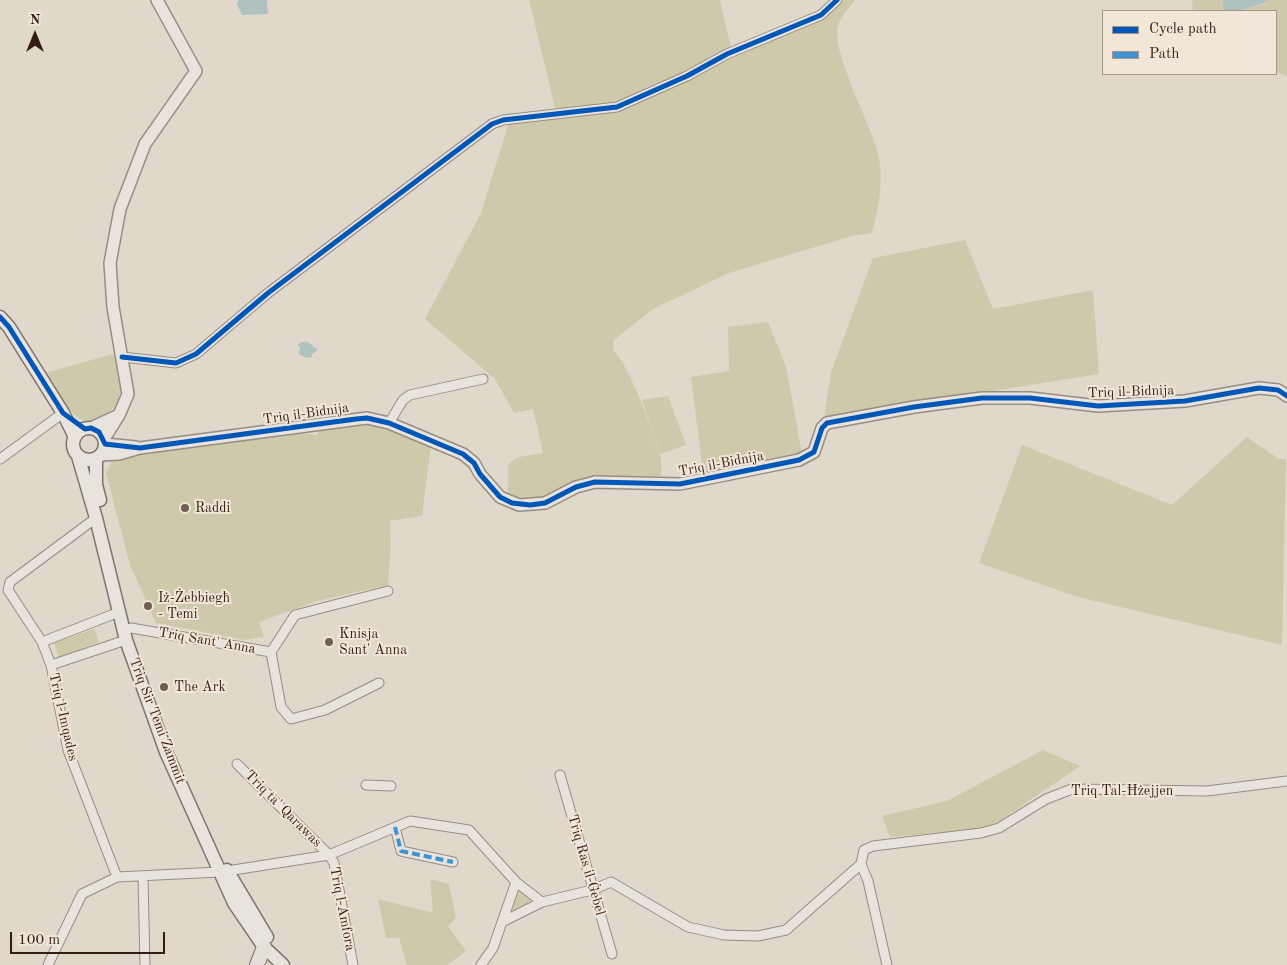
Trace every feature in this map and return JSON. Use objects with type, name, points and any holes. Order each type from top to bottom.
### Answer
[{"type":"main road","points":[[0,317],[9,327],[63,414],[83,431],[99,432],[101,449],[86,460],[78,456],[73,447],[83,431]]},
{"type":"main road","name":"Triq Sir Temi Zammit","points":[[101,449],[96,485],[127,633]]},
{"type":"main road","name":"Triq Sir Temi Zammit","points":[[78,456],[96,518],[119,612],[166,752],[223,871],[234,903],[264,947],[283,965]]},
{"type":"main road","name":"Triq Sir Temi Zammit","points":[[223,871],[270,942],[293,965]]},
{"type":"main road","points":[[257,965],[264,947]]},
{"type":"street","points":[[101,449],[128,394],[113,307],[110,263],[120,209],[145,144],[196,71],[157,0]]},
{"type":"street","points":[[122,357],[176,363],[196,354],[268,293],[492,124],[503,120],[617,106],[687,76],[728,54],[820,15],[837,0]]},
{"type":"street","points":[[389,423],[403,400],[410,395],[483,379]]},
{"type":"street","name":"Triq il-Bidnija","points":[[101,449],[140,448],[367,418],[389,423],[464,454],[474,463],[480,474],[500,497],[512,503],[530,505],[545,503],[576,487],[595,482],[680,484],[799,460],[814,452],[822,428],[827,423],[914,407],[1007,397],[1098,406],[1168,403],[1258,388],[1278,390],[1287,396]]},
{"type":"street","points":[[0,459],[63,414]]},
{"type":"street","points":[[83,431],[119,415]]},
{"type":"street","name":"Triq l-Imqades","points":[[96,518],[10,582],[8,590],[42,642],[51,666],[68,750],[117,877]]},
{"type":"street","name":"Triq Sant' Anna","points":[[51,666],[127,633],[271,652],[295,615],[388,591]]},
{"type":"street","points":[[42,642],[119,612]]},
{"type":"street","points":[[271,652],[281,708],[291,719],[325,710],[379,683]]},
{"type":"street","name":"Triq ta' Qarawas","points":[[237,764],[328,855]]},
{"type":"street","name":"Triq Ras il-Ġebel","points":[[560,775],[612,954]]},
{"type":"street","name":"Triq Tal-Ħżejjen","points":[[861,864],[864,850],[873,846],[981,833],[999,828],[1046,799],[1072,789],[1207,791],[1287,781]]},
{"type":"street","points":[[366,785],[391,786]]},
{"type":"street","points":[[48,965],[82,894],[117,877],[223,871],[328,855],[410,821],[469,830],[516,882],[542,902]]},
{"type":"street","points":[[394,827],[401,850],[453,862]]},
{"type":"street","name":"Triq l-Amfora","points":[[328,855],[334,863],[353,965]]},
{"type":"street","points":[[504,921],[542,902],[592,890],[611,882],[688,927],[724,935],[758,936],[786,930],[861,864],[868,881],[887,965]]},
{"type":"street","points":[[143,877],[145,965]]},
{"type":"street","points":[[481,965],[493,948],[504,921],[516,882]]},
{"type":"shaded area","points":[[239,0],[267,0],[268,14],[242,15],[237,4]]},
{"type":"shaded area","points":[[529,0],[720,0],[731,48],[676,78],[654,84],[618,102],[556,112]]},
{"type":"shaded area","points":[[843,0],[855,0],[838,26],[837,38],[840,53],[874,140],[880,163],[880,193],[872,233],[852,236],[729,273],[653,309],[614,340],[613,350],[619,357],[633,383],[653,432],[661,458],[661,476],[619,476],[580,479],[547,497],[525,502],[508,493],[508,464],[519,457],[543,453],[533,409],[514,413],[495,379],[425,319],[481,213],[509,122],[618,109],[824,17]]},
{"type":"shaded area","points":[[1192,0],[1222,0],[1224,10],[1193,10]]},
{"type":"shaded area","points":[[1222,0],[1266,0],[1267,2],[1243,10],[1224,10]]},
{"type":"shaded area","points":[[1266,0],[1287,0],[1287,76],[1277,72],[1277,10],[1243,10],[1267,3]]},
{"type":"shaded area","points":[[965,240],[993,309],[1093,290],[1099,374],[824,418],[831,372],[873,258]]},
{"type":"shaded area","points":[[768,322],[786,366],[802,454],[703,473],[691,377],[729,371],[728,327]]},
{"type":"shaded area","points":[[301,342],[308,342],[318,350],[312,354],[312,357],[306,358],[299,354],[300,347],[297,345]]},
{"type":"shaded area","points":[[116,353],[120,382],[119,398],[109,412],[97,419],[89,421],[81,419],[65,403],[46,373]]},
{"type":"shaded area","points":[[668,396],[686,445],[660,454],[642,400]]},
{"type":"shaded area","points":[[372,422],[431,445],[422,516],[390,521],[391,544],[388,585],[317,601],[259,622],[264,637],[244,640],[156,623],[130,565],[106,473],[113,459],[207,442],[300,433],[317,435],[322,427]]},
{"type":"shaded area","points":[[1247,437],[1279,459],[1286,459],[1282,645],[1078,597],[979,563],[1022,445],[1172,505]]},
{"type":"shaded area","points":[[94,629],[99,642],[59,658],[54,643]]},
{"type":"shaded area","points":[[1043,750],[1080,766],[989,828],[890,837],[882,816],[947,801]]},
{"type":"shaded area","points":[[430,879],[449,884],[456,918],[448,926],[466,951],[447,965],[407,965],[399,938],[386,938],[378,899],[433,913]]},
{"type":"shaded area","points":[[518,890],[532,901],[512,911]]},
{"type":"marked path","points":[[395,827],[401,851],[453,862]]},
{"type":"cycle path","points":[[122,357],[176,363],[196,354],[268,293],[492,124],[503,120],[617,107],[687,76],[727,54],[821,15],[837,0]]},
{"type":"cycle path","points":[[0,317],[9,327],[63,413],[85,429],[91,428],[99,432],[105,444],[140,448],[367,418],[389,423],[463,454],[474,463],[480,474],[500,497],[512,503],[530,505],[545,503],[576,487],[595,482],[680,484],[799,460],[814,452],[822,428],[827,423],[914,407],[982,398],[1030,398],[1098,406],[1185,401],[1259,388],[1278,390],[1287,396]]},
{"type":"place","name":"Raddi","points":[[185,508]]},
{"type":"place","name":"Iż-Żebbiegħ - Temi","points":[[148,606]]},
{"type":"place","name":"Knisja Sant' Anna","points":[[329,642]]},
{"type":"place","name":"The Ark","points":[[164,687]]}]
